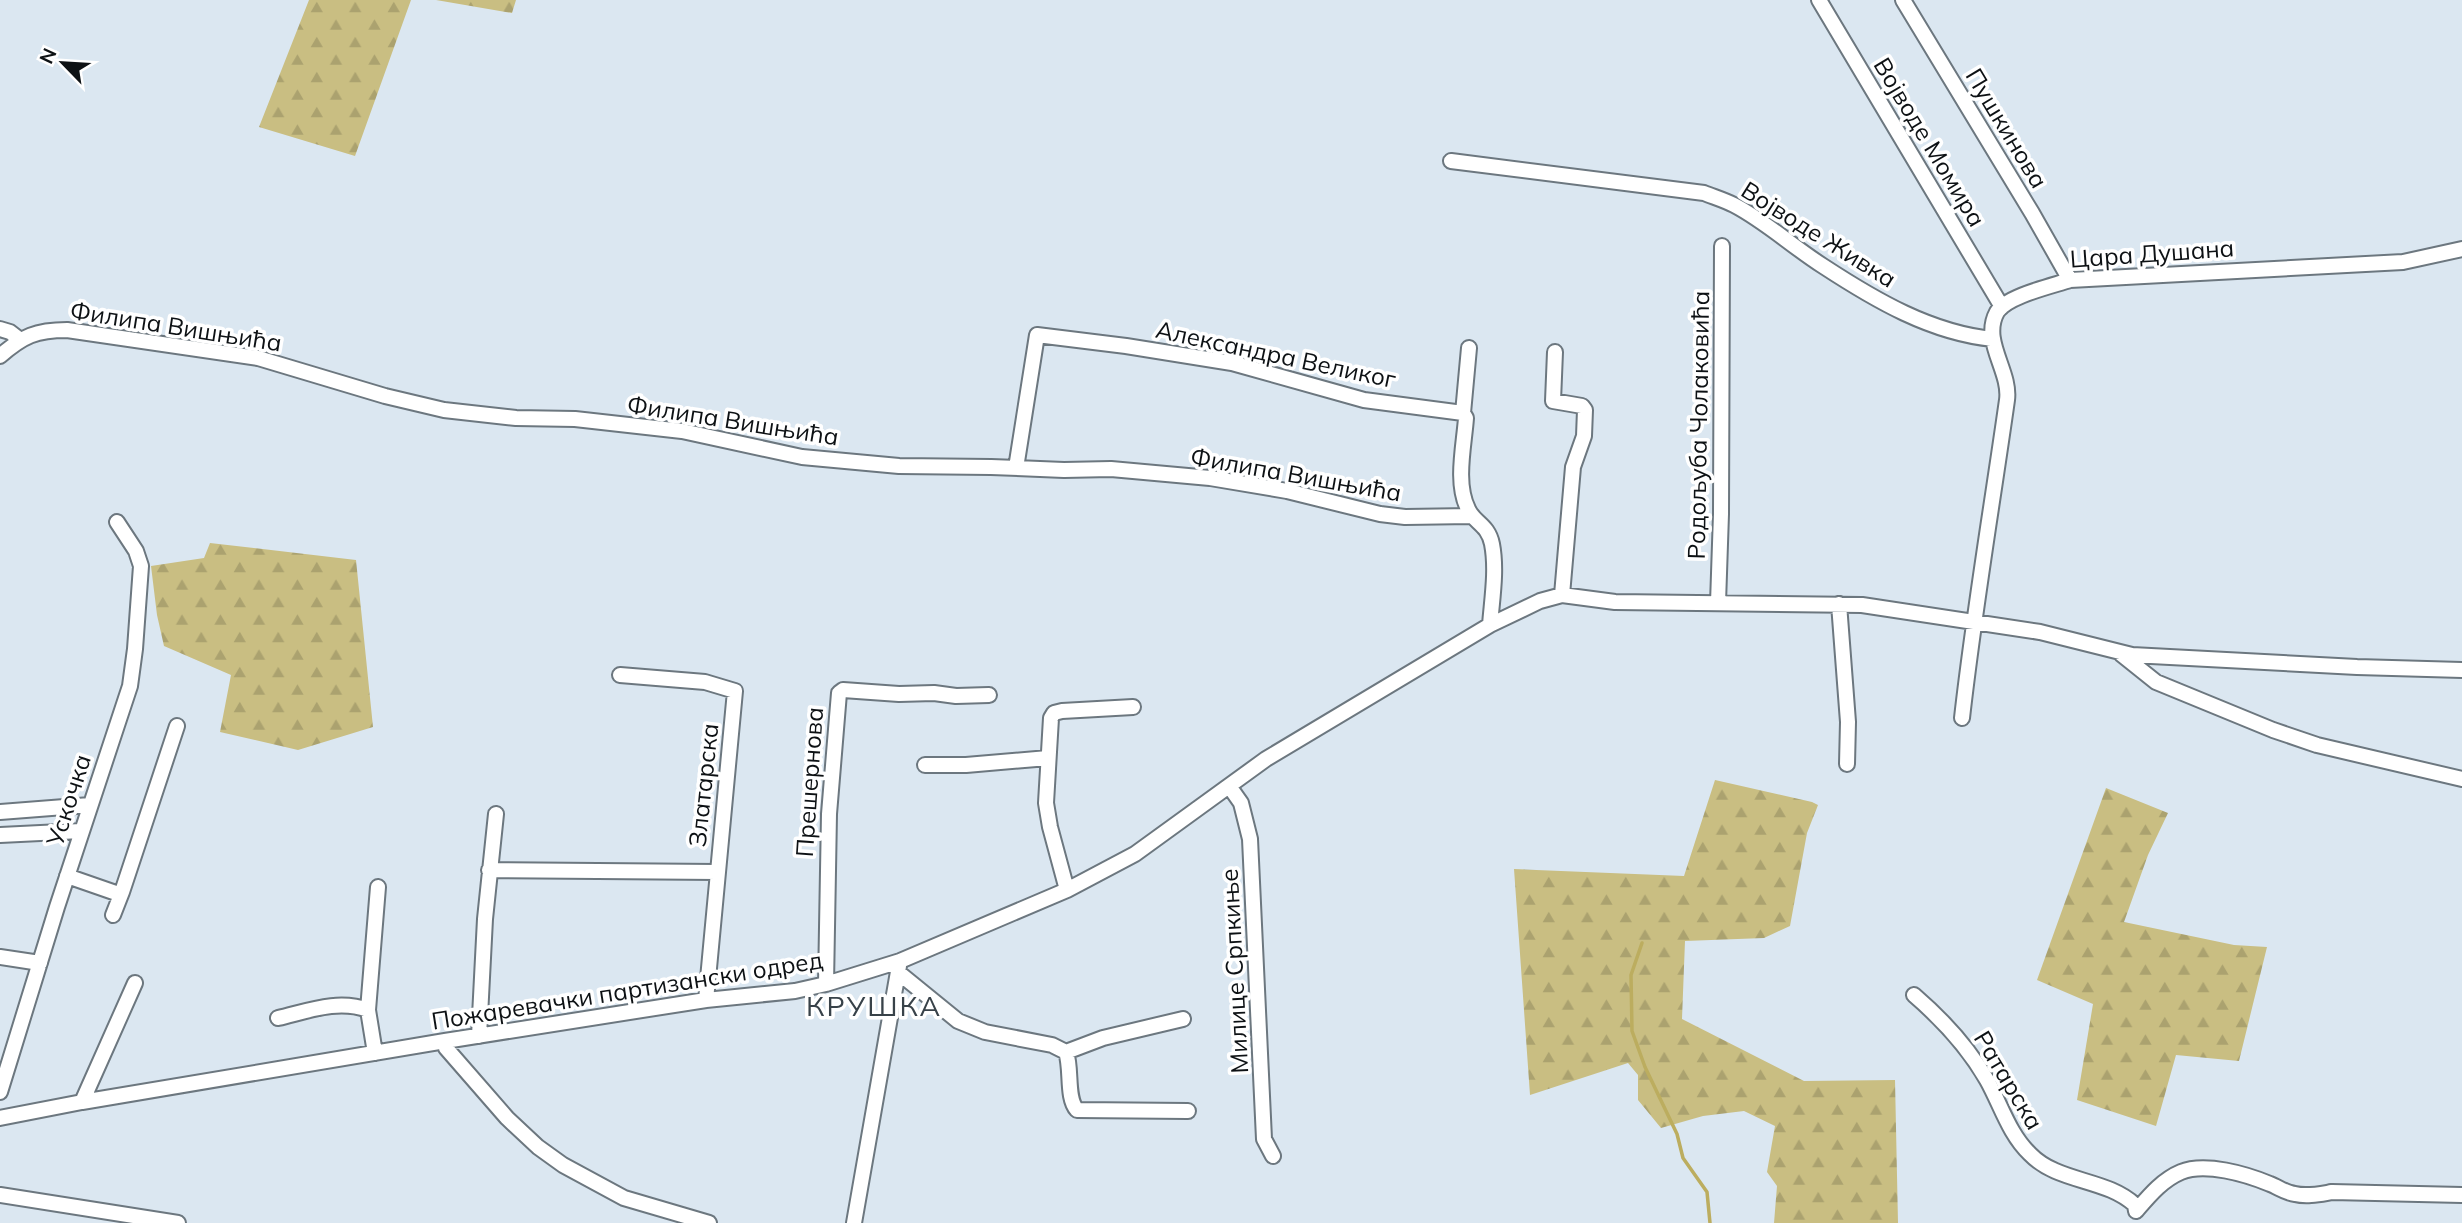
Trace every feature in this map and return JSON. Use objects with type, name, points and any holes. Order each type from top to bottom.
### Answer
[{"type":"street","name":"Војводе Момира","points":[[1819,0],[2002,307]]},
{"type":"street","name":"Пушкинова","points":[[1903,0],[2070,280]]},
{"type":"street","name":"Војводе Живка","points":[[1451,161],[1704,193],[1735,206],[1824,267],[1899,310],[1969,337],[1993,339]]},
{"type":"street","name":"Родољуба Чолаковића","points":[[1718,603],[1722,246]]},
{"type":"street","name":"Цара Душана","points":[[2002,307],[2028,294],[2070,280],[2403,262],[2462,249]]},
{"type":"street","points":[[1962,718],[1973,621],[2008,396],[1992,329],[2002,307]]},
{"type":"street","points":[[0,329],[19,339]]},
{"type":"street","name":"Филипа Вишњића","points":[[0,356],[19,339],[47,330],[67,330],[258,358],[385,396],[444,410],[516,418],[575,419],[682,431],[802,457],[899,466],[1111,469],[1210,478],[1287,491],[1380,514],[1405,517],[1471,516]]},
{"type":"street","name":"Александра Великог","points":[[1016,468],[1037,335],[1232,363],[1364,400],[1462,413]]},
{"type":"street","points":[[1469,348],[1462,413],[1466,418],[1462,478],[1466,506],[1471,516],[1484,526],[1492,545],[1494,569],[1490,625]]},
{"type":"street","points":[[1555,352],[1553,401],[1582,406],[1585,410],[1584,436],[1573,467],[1562,595]]},
{"type":"street","name":"Ускочка","points":[[0,1092],[81,831],[130,686],[141,577],[139,557],[117,522]]},
{"type":"street","name":"Пожаревачки партизански одред","points":[[0,1118],[445,1041],[706,1000],[795,991],[899,967],[1067,890],[1135,854],[1266,759],[1490,625],[1540,601],[1562,595],[1615,602],[1862,605],[2040,632],[2132,655],[2462,670]]},
{"type":"street","points":[[1839,604],[1848,722],[1847,764]]},
{"type":"street","points":[[2117,651],[2156,682],[2273,730],[2317,745],[2462,779]]},
{"type":"street","name":"Златарска","points":[[620,675],[705,682],[735,691],[706,1000]]},
{"type":"street","name":"Прешернова","points":[[826,984],[829,814],[839,693],[842,690],[956,696],[989,695]]},
{"type":"street","points":[[1067,890],[1046,803],[1051,718],[1054,713],[1133,707]]},
{"type":"street","points":[[113,915],[177,726]]},
{"type":"street","points":[[925,765],[966,765],[1048,758]]},
{"type":"street","name":"Милице Српкиње","points":[[1228,786],[1241,803],[1250,839],[1264,1139],[1273,1156]]},
{"type":"street","points":[[0,811],[90,805]]},
{"type":"street","points":[[479,1036],[489,870],[496,814]]},
{"type":"street","points":[[0,835],[81,831]]},
{"type":"street","points":[[489,870],[717,872]]},
{"type":"street","points":[[67,876],[122,892]]},
{"type":"street","points":[[375,1053],[368,1010],[378,887]]},
{"type":"street","points":[[0,957],[40,963]]},
{"type":"street","points":[[899,967],[958,1021],[985,1032],[1052,1045],[1066,1052],[1103,1038],[1183,1019]]},
{"type":"street","points":[[854,1223],[899,967]]},
{"type":"street","points":[[82,1102],[135,983]]},
{"type":"street","name":"Ратарска","points":[[1914,995],[1940,1017],[1965,1047],[1987,1080],[2020,1143],[2033,1158],[2057,1172],[2120,1195],[2135,1205],[2136,1217]]},
{"type":"street","points":[[278,1018],[349,1004],[368,1010]]},
{"type":"street","points":[[445,1041],[446,1048],[507,1118],[538,1147],[563,1165],[624,1198],[709,1223]]},
{"type":"street","points":[[1066,1052],[1070,1070],[1071,1102],[1077,1110],[1188,1111]]},
{"type":"street","name":"Ратарска","points":[[2136,1217],[2167,1180],[2183,1171],[2192,1170],[2224,1170],[2294,1194],[2316,1195],[2332,1192],[2462,1195]]},
{"type":"street","points":[[0,1196],[178,1223]]},
{"type":"green space","points":[[309,0],[411,0],[355,156],[259,127]]},
{"type":"green space","points":[[436,0],[516,0],[512,13]]},
{"type":"green space","points":[[210,543],[356,560],[373,727],[298,750],[220,732],[231,675],[164,646],[151,566],[204,558]]},
{"type":"green space","points":[[1715,780],[1818,805],[1807,833],[1790,926],[1764,938],[1685,941],[1682,1019],[1804,1081],[1895,1080],[1898,1223],[1774,1223],[1777,1186],[1767,1172],[1775,1126],[1744,1111],[1703,1116],[1661,1128],[1638,1100],[1638,1075],[1628,1063],[1530,1095],[1514,869],[1684,876]]},
{"type":"green space","points":[[2106,788],[2168,813],[2148,855],[2124,922],[2234,945],[2267,947],[2239,1061],[2176,1055],[2156,1126],[2077,1100],[2093,1004],[2037,980]]},
{"type":"waterway","points":[[1642,943],[1631,975],[1632,1031],[1645,1067],[1677,1134],[1683,1158],[1707,1192],[1710,1223]]},
{"type":"district","name":"КРУШКА","points":[[874,1005]]}]
